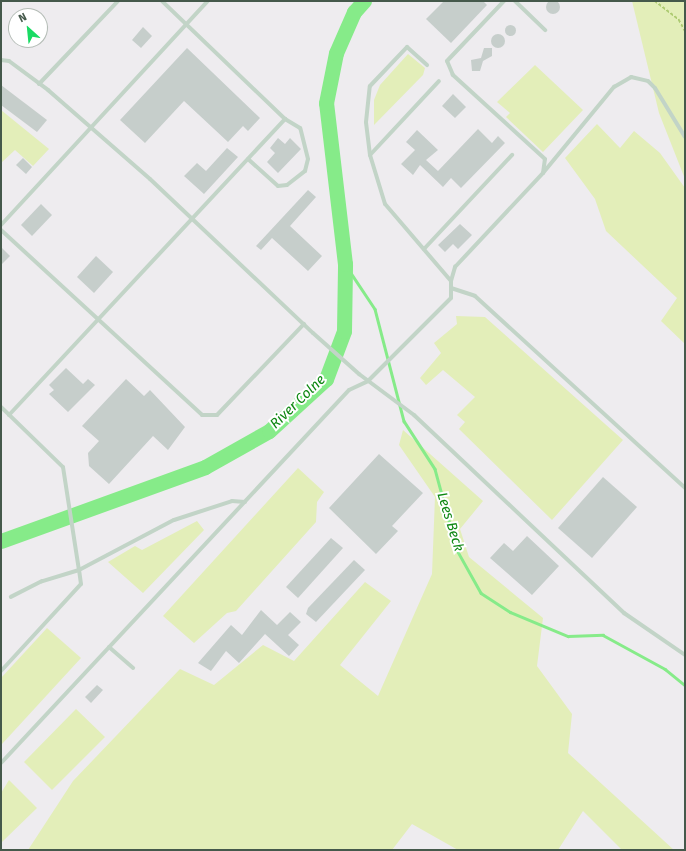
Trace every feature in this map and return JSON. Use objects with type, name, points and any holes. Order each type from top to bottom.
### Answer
[{"type":"lane","points":[[40,84],[118,1]]},
{"type":"lane","points":[[162,1],[285,119],[300,128],[308,154],[305,171],[287,185],[278,186],[248,159]]},
{"type":"lane","points":[[1,225],[208,1]]},
{"type":"lane","points":[[504,1],[447,62],[453,75],[545,159],[543,173]]},
{"type":"lane","points":[[515,1],[546,30]]},
{"type":"lane","points":[[427,65],[406,47],[370,86],[366,122],[370,155],[384,204],[451,281]]},
{"type":"lane","points":[[1,60],[40,84],[92,128],[192,218],[313,333],[359,374],[414,415],[624,613],[685,655]]},
{"type":"lane","points":[[2,761],[349,390],[368,381],[441,312],[451,298],[451,281],[455,267],[543,173],[614,87],[631,77],[648,81],[655,88],[685,137]]},
{"type":"lane","points":[[370,155],[439,81]]},
{"type":"lane","points":[[9,416],[98,318],[285,119]]},
{"type":"lane","points":[[424,249],[512,155]]},
{"type":"lane","points":[[1,230],[202,415],[217,415],[304,324]]},
{"type":"lane","points":[[451,288],[475,296],[685,488]]},
{"type":"lane","points":[[1,408],[63,467],[80,584],[1,671]]},
{"type":"lane","points":[[11,597],[42,581],[79,570],[174,520],[232,501],[245,502]]},
{"type":"lane","points":[[109,647],[133,668]]},
{"type":"path","points":[[655,1],[679,20],[685,31]]},
{"type":"green space","points":[[632,1],[685,1],[685,179],[659,113]]},
{"type":"green space","points":[[408,54],[425,68],[423,75],[374,125],[374,100],[380,85]]},
{"type":"green space","points":[[535,65],[583,110],[543,152],[506,117],[510,113],[497,102]]},
{"type":"green space","points":[[1,110],[49,149],[33,166],[15,150],[1,163]]},
{"type":"green space","points":[[597,124],[620,148],[634,131],[660,153],[685,188],[685,344],[661,321],[677,298],[606,231],[595,199],[565,158]]},
{"type":"green space","points":[[456,316],[485,317],[623,440],[552,520],[459,429],[465,422],[457,415],[475,397],[443,370],[426,385],[420,378],[441,353],[434,343],[457,324]]},
{"type":"green space","points":[[403,430],[483,501],[460,529],[469,557],[543,618],[537,666],[572,714],[568,753],[674,850],[622,850],[583,811],[558,850],[458,850],[412,824],[392,850],[28,850],[73,781],[180,669],[214,685],[263,645],[294,661],[365,582],[391,601],[340,665],[378,696],[432,574],[435,497],[399,445]]},
{"type":"green space","points":[[298,468],[324,492],[317,502],[316,522],[236,611],[227,613],[194,643],[163,616]]},
{"type":"green space","points":[[197,521],[204,530],[143,593],[108,562],[135,546],[142,550]]},
{"type":"green space","points":[[47,628],[81,658],[2,744],[1,678]]},
{"type":"green space","points":[[76,709],[105,737],[52,790],[24,762]]},
{"type":"green space","points":[[9,780],[37,808],[1,843],[1,793]]},
{"type":"building","points":[[553,0],[558,2],[560,7],[558,12],[553,14],[548,12],[546,7],[548,2]]},
{"type":"building","points":[[444,1],[483,1],[487,5],[451,43],[426,19]]},
{"type":"building","points":[[510,24],[514,26],[516,30],[514,34],[510,36],[506,34],[504,30],[506,26]]},
{"type":"building","points":[[143,27],[152,36],[141,48],[132,40]]},
{"type":"building","points":[[498,34],[503,36],[505,41],[503,46],[498,48],[493,46],[491,41],[493,36]]},
{"type":"building","points":[[187,48],[260,118],[248,131],[243,126],[228,142],[184,101],[145,143],[120,120]]},
{"type":"building","points":[[484,48],[492,48],[492,56],[483,61],[480,71],[472,71],[471,60],[481,58]]},
{"type":"building","points":[[1,85],[47,120],[37,132],[1,105]]},
{"type":"building","points":[[453,94],[466,107],[455,118],[442,106]]},
{"type":"building","points":[[478,129],[492,143],[498,136],[505,143],[461,188],[451,178],[443,187],[420,165],[413,175],[401,164],[415,150],[406,142],[417,130],[438,150],[426,160],[438,171]]},
{"type":"building","points":[[278,138],[285,144],[290,138],[301,149],[278,173],[267,162],[275,153],[270,148]]},
{"type":"building","points":[[227,148],[238,157],[204,194],[184,176],[197,163],[206,171]]},
{"type":"building","points":[[23,158],[32,167],[26,174],[16,165]]},
{"type":"building","points":[[308,190],[316,197],[290,226],[322,256],[308,271],[272,238],[261,250],[256,246]]},
{"type":"building","points":[[41,204],[52,215],[32,236],[21,225]]},
{"type":"building","points":[[460,224],[472,235],[458,249],[453,244],[445,252],[438,245]]},
{"type":"building","points":[[1,247],[10,256],[1,265]]},
{"type":"building","points":[[96,256],[113,272],[94,293],[77,277]]},
{"type":"building","points":[[66,368],[83,384],[88,379],[95,385],[68,412],[49,394],[54,390],[49,385]]},
{"type":"building","points":[[126,379],[144,396],[150,390],[185,427],[168,450],[153,436],[109,484],[89,466],[88,453],[99,441],[82,426]]},
{"type":"building","points":[[379,454],[423,493],[392,526],[398,531],[376,554],[329,508]]},
{"type":"building","points":[[603,477],[637,507],[592,558],[558,528]]},
{"type":"building","points":[[527,536],[559,566],[532,595],[490,558],[504,543],[513,551]]},
{"type":"building","points":[[331,538],[343,548],[298,598],[286,587]]},
{"type":"building","points":[[354,560],[365,570],[316,622],[306,614],[308,608]]},
{"type":"building","points":[[261,610],[277,625],[290,612],[301,622],[288,635],[299,645],[289,656],[265,634],[239,663],[226,651],[211,671],[198,663],[231,625],[242,635]]},
{"type":"building","points":[[97,685],[103,690],[91,703],[85,697]]},
{"type":"waterway","name":"River Colne","points":[[1,541],[205,467],[269,431],[326,379],[344,331],[345,264],[326,103],[336,53],[354,12],[364,1]]},
{"type":"waterway","name":"Lees Beck","points":[[345,264],[375,309],[404,421],[435,469],[457,550],[481,593],[510,612],[568,636],[603,635],[665,669],[685,685]]}]
